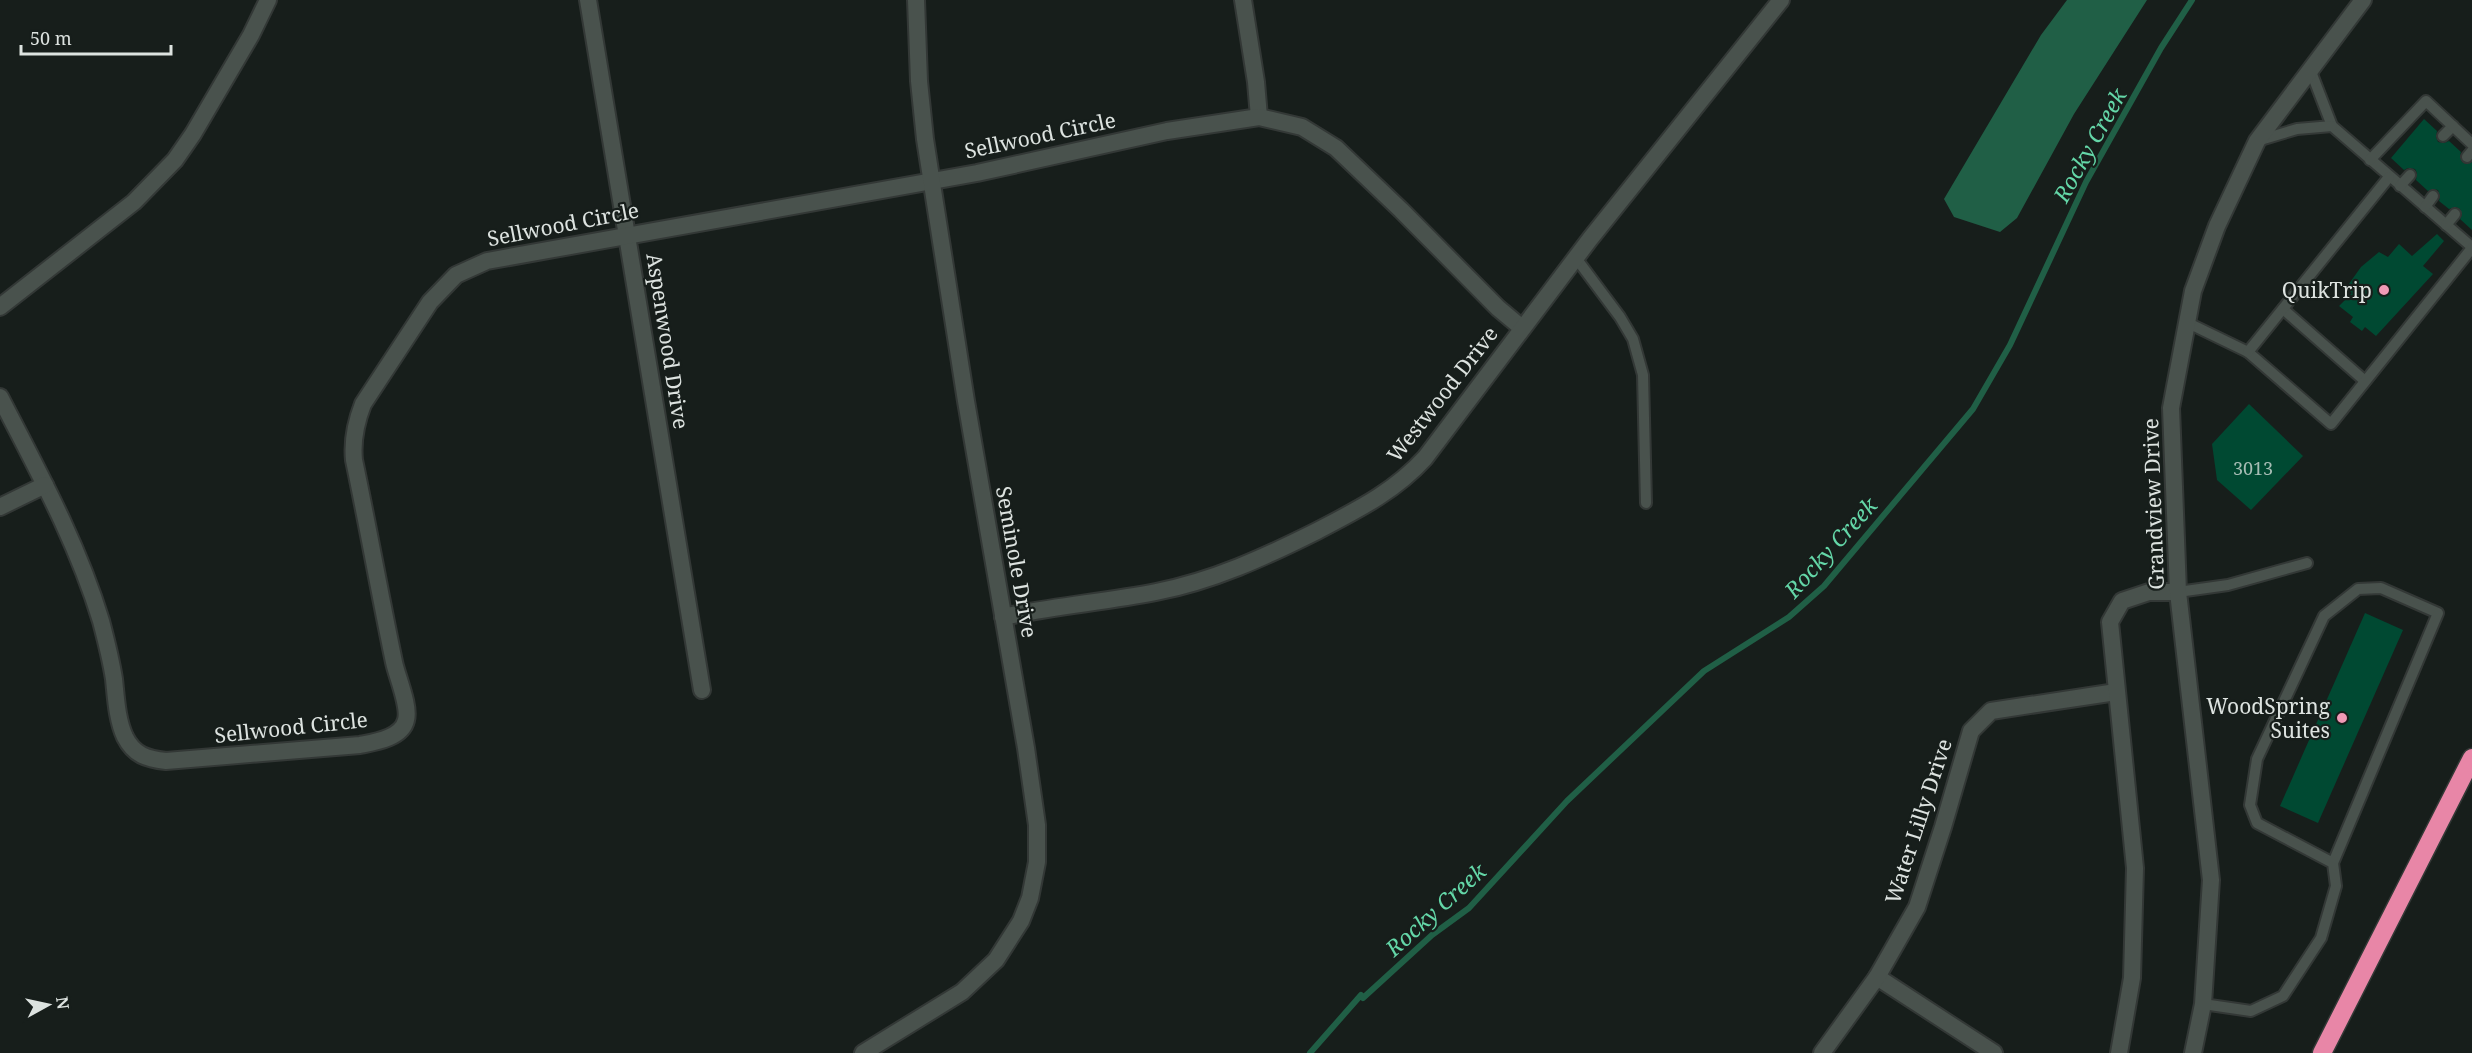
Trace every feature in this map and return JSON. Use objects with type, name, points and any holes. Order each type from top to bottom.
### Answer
[{"type":"highway","points":[[2322,1053],[2472,758]]},
{"type":"street","points":[[0,307],[134,202],[175,160],[199,124],[251,35],[268,0]]},
{"type":"street","name":"Aspenwood Drive","points":[[588,0],[702,690]]},
{"type":"street","name":"Seminole Drive","points":[[863,1053],[962,992],[981,976],[1010,940],[1030,898],[1036,874],[1037,825],[1026,748],[931,181],[919,81],[916,0]]},
{"type":"street","points":[[1243,0],[1256,82],[1258,117]]},
{"type":"street","name":"Westwood Drive","points":[[1003,617],[1034,610],[1155,592],[1207,580],[1264,558],[1366,506],[1398,484],[1425,458],[1576,258],[1781,0]]},
{"type":"street","name":"Grandview Drive","points":[[2193,1053],[2203,1004],[2211,880],[2178,592],[2171,408],[2193,291],[2217,226],[2257,141],[2363,0]]},
{"type":"street","name":"Sellwood Circle","points":[[0,398],[45,485],[80,561],[101,623],[112,668],[120,724],[129,744],[141,756],[166,761],[360,745],[387,738],[402,729],[406,720],[406,712],[394,663],[354,460],[353,447],[357,419],[363,404],[430,302],[456,275],[487,261],[931,181],[1167,131],[1258,117],[1302,127],[1336,148],[1498,308],[1522,328]]},
{"type":"street","points":[[0,507],[45,485]]},
{"type":"street","points":[[2119,1053],[2132,978],[2135,868],[2110,622],[2121,601],[2149,592],[2178,592]]},
{"type":"street","name":"Water Lilly Drive","points":[[1822,1053],[1877,977],[1917,907],[1971,731],[1992,711],[2116,692]]},
{"type":"street","points":[[1877,977],[1995,1053]]},
{"type":"lane","points":[[2186,322],[2248,352],[2331,424],[2472,246],[2332,126],[2310,69]]},
{"type":"lane","points":[[2370,160],[2426,101],[2472,144]]},
{"type":"lane","points":[[2257,141],[2297,129],[2332,126]]},
{"type":"lane","points":[[2443,136],[2453,126]]},
{"type":"lane","points":[[2400,186],[2410,175]]},
{"type":"lane","points":[[2248,352],[2390,177]]},
{"type":"lane","points":[[2425,207],[2433,196]]},
{"type":"lane","points":[[2446,225],[2455,214]]},
{"type":"lane","points":[[1576,258],[1620,317],[1633,339],[1643,375],[1646,503]]},
{"type":"lane","points":[[2283,309],[2365,381]]},
{"type":"lane","points":[[2178,592],[2228,585],[2307,563]]},
{"type":"lane","points":[[2203,1004],[2251,1011],[2283,996],[2321,938],[2336,885],[2332,863],[2438,612],[2381,588],[2358,589],[2324,616],[2257,759],[2250,805],[2256,823],[2332,863]]},
{"type":"shaded area","points":[[2067,0],[2147,0],[2074,114],[2017,218],[2000,232],[1954,217],[1944,199],[2041,35]]},
{"type":"building","points":[[2424,119],[2437,131],[2438,142],[2449,141],[2461,152],[2462,162],[2466,164],[2472,162],[2472,230],[2460,219],[2462,215],[2460,209],[2456,207],[2449,209],[2439,201],[2438,190],[2428,191],[2416,180],[2415,169],[2404,170],[2391,158]]},
{"type":"building","name":"QuikTrip","points":[[2437,234],[2444,241],[2423,266],[2433,274],[2376,336],[2365,327],[2362,331],[2350,322],[2353,317],[2339,306],[2352,293],[2346,288],[2361,267],[2379,252],[2388,257],[2399,244],[2412,256]]},
{"type":"building","points":[[2249,404],[2303,456],[2251,510],[2217,480],[2212,444]]},
{"type":"building","name":"WoodSpring Suites","points":[[2365,613],[2403,630],[2318,823],[2280,806]]},
{"type":"waterway","name":"Rocky Creek","points":[[1310,1053],[1361,995],[1363,998],[1432,935],[1469,908],[1567,801],[1704,671],[1789,617],[1824,586],[1973,409],[2010,345],[2086,182],[2161,48],[2192,0]]},
{"type":"place","name":"QuikTrip","points":[[2384,290]]},
{"type":"place","name":"WoodSpring Suites","points":[[2342,718]]}]
